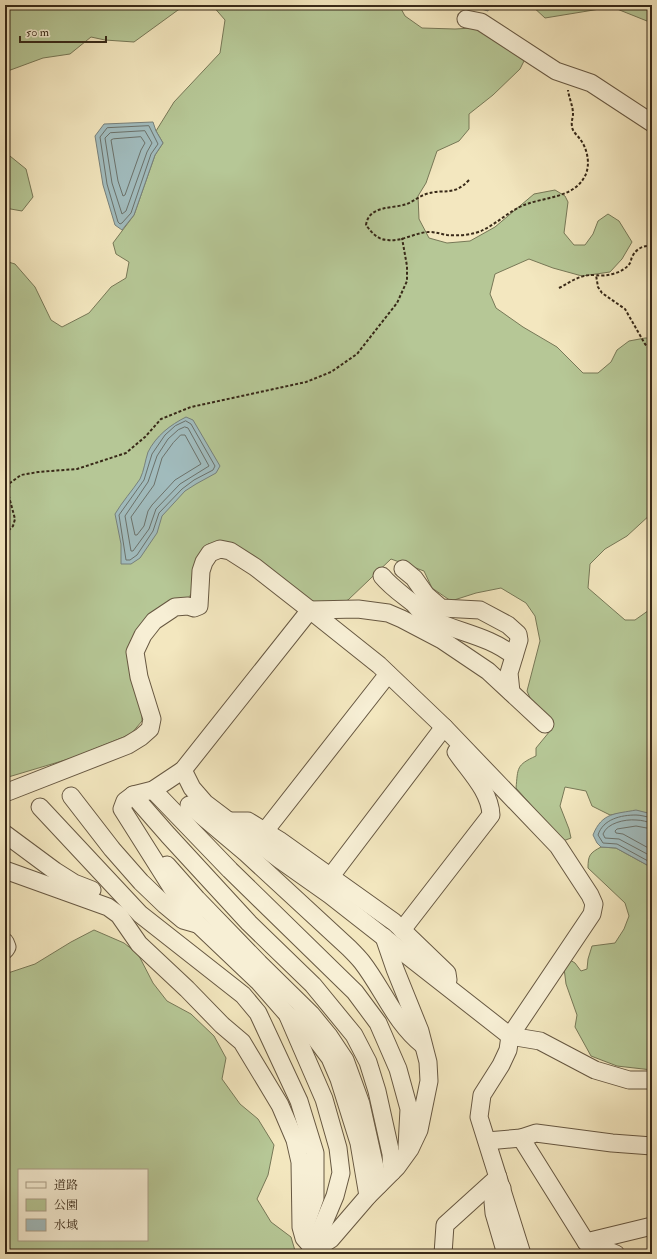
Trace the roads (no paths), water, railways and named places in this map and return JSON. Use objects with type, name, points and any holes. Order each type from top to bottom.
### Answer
[{"type":"street","points":[[466,20],[480,22],[556,71],[591,83],[652,123]]},
{"type":"street","points":[[5,793],[128,745],[150,729],[152,719],[139,678],[135,652],[143,635],[154,621],[174,607],[188,606],[194,608],[199,606],[201,571],[204,562],[210,554],[220,549],[230,551],[254,567],[379,664],[444,727],[558,846],[590,894],[594,904],[592,914],[510,1036],[508,1050],[501,1065],[482,1095],[479,1117],[522,1254]]},
{"type":"street","points":[[403,569],[414,578],[426,595],[441,608],[480,610],[508,625],[518,634],[519,640],[509,673],[511,692]]},
{"type":"street","points":[[382,576],[387,583],[414,604],[424,615],[433,620],[481,637],[503,647],[514,656]]},
{"type":"street","points":[[310,610],[358,609],[388,613],[402,619],[442,640],[488,671],[545,724]]},
{"type":"street","points":[[310,610],[183,770],[153,790],[143,794],[133,795],[126,801],[122,809],[175,893],[198,924],[258,981],[287,1014],[303,1026],[315,1038],[330,1058],[339,1079],[374,1190]]},
{"type":"street","points":[[265,831],[388,674]]},
{"type":"street","points":[[331,876],[444,727]]},
{"type":"street","points":[[402,930],[491,815],[490,806],[484,792],[448,741],[444,727]]},
{"type":"street","points":[[183,770],[192,788],[205,803],[330,895],[510,1036],[540,1041],[595,1070],[629,1080],[652,1080]]},
{"type":"street","points":[[153,790],[230,870],[355,992],[378,1023],[398,1068],[409,1109],[406,1153]]},
{"type":"street","points":[[133,795],[249,923],[313,985],[354,1035],[368,1062],[378,1091],[391,1154],[392,1172]]},
{"type":"street","points":[[71,796],[112,849],[155,896],[183,920],[198,924]]},
{"type":"street","points":[[189,805],[246,853],[349,948],[362,962],[395,1014],[413,1037],[424,1047]]},
{"type":"street","points":[[40,807],[140,914],[243,995],[258,1013],[299,1101],[315,1153],[315,1198],[307,1222],[308,1239]]},
{"type":"street","points":[[229,821],[248,821],[265,831],[331,876],[394,922],[447,973],[449,988]]},
{"type":"street","points":[[5,834],[55,870],[74,882],[90,888],[102,897],[108,907]]},
{"type":"street","points":[[156,862],[161,860],[165,863],[259,964],[311,1014],[329,1036],[345,1060],[361,1104],[374,1190]]},
{"type":"street","points":[[5,870],[108,907],[119,915],[139,944],[222,1025],[242,1042],[280,1105],[295,1140],[300,1162],[301,1227],[308,1239],[320,1246],[331,1238],[397,1167],[419,1130],[429,1080],[428,1062],[420,1030],[384,938]]},
{"type":"street","points":[[5,942],[7,948],[5,950]]},
{"type":"street","points":[[287,1014],[324,1098],[338,1148],[341,1173],[335,1196],[308,1239]]},
{"type":"street","points":[[487,1141],[521,1138],[536,1133],[612,1143],[652,1146]]},
{"type":"street","points":[[521,1138],[586,1242],[616,1254]]},
{"type":"street","points":[[443,1254],[445,1225],[500,1183]]},
{"type":"street","points":[[500,1183],[493,1202],[494,1213],[506,1254]]},
{"type":"street","points":[[586,1242],[652,1226]]},
{"type":"water","points":[[468,5],[490,5],[488,11]]},
{"type":"water","points":[[153,122],[163,143],[155,155],[134,215],[122,230],[115,225],[103,185],[95,136],[104,124]]},
{"type":"water","points":[[186,417],[193,420],[220,466],[216,473],[185,491],[162,516],[157,533],[140,558],[131,564],[121,564],[121,544],[115,514],[140,479],[151,446],[169,427]]},
{"type":"water","points":[[636,810],[652,814],[652,864],[647,865],[616,848],[601,847],[593,835],[601,822],[610,815]]}]
